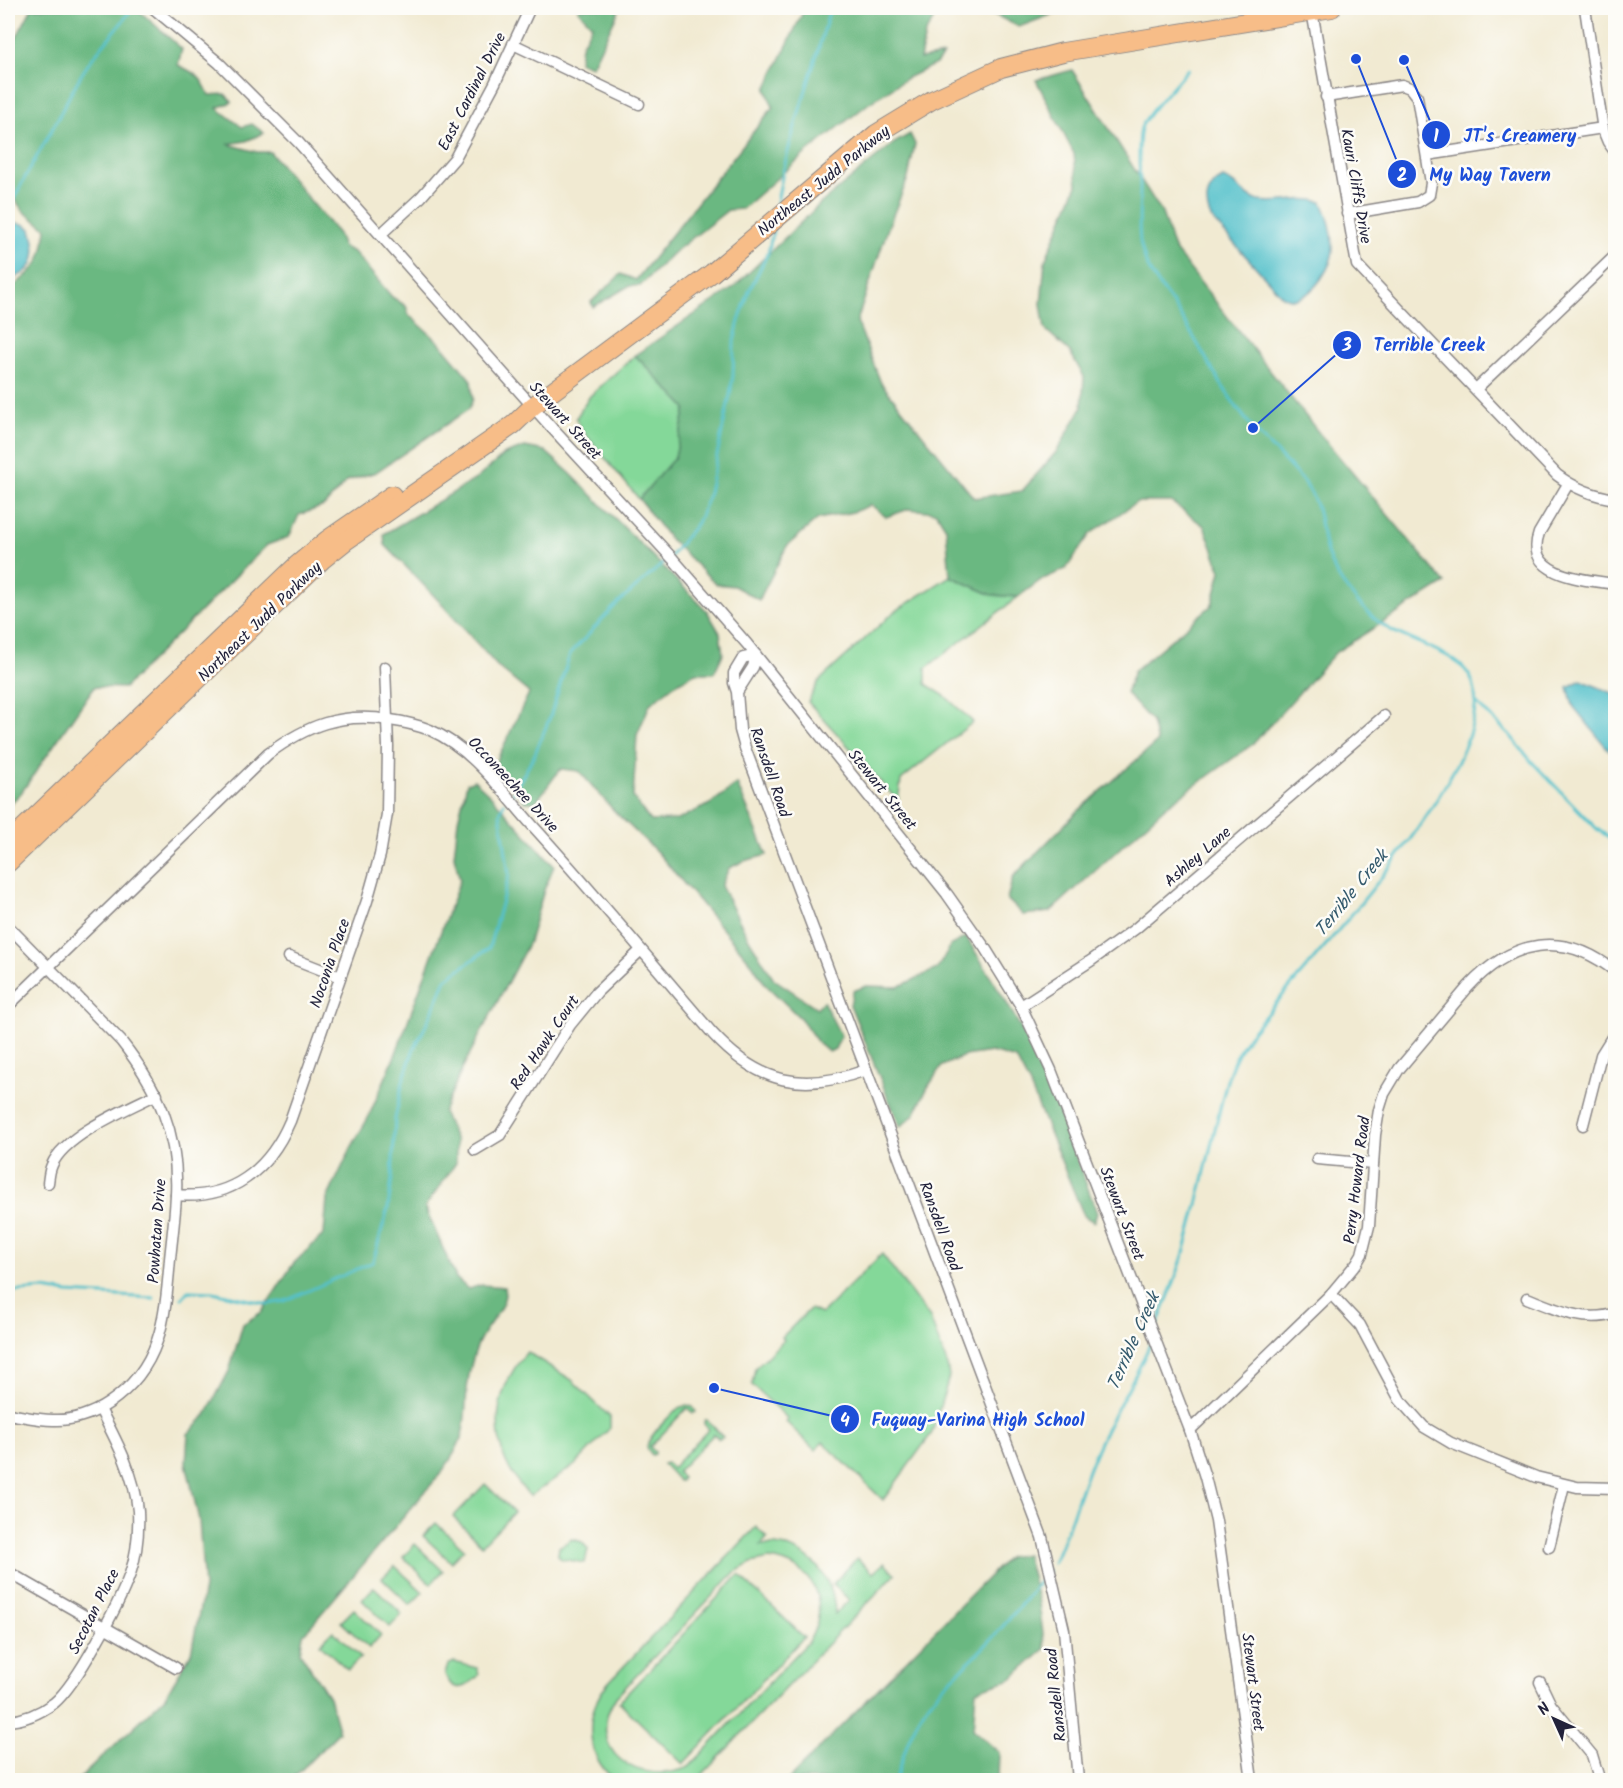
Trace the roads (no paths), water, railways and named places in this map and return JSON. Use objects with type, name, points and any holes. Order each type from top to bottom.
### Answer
[{"type":"highway","name":"Northeast Judd Parkway","points":[[8,862],[322,560],[347,540],[513,425],[533,406],[712,273],[876,134],[932,100],[1001,68],[1063,52],[1332,8]]},
{"type":"highway","name":"Northeast Judd Parkway","points":[[8,843],[297,565],[369,509],[507,418],[533,406]]},
{"type":"street","name":"East Cardinal Drive","points":[[381,234],[421,197],[455,158],[495,83],[530,8]]},
{"type":"street","points":[[1585,8],[1603,128],[1608,142],[1616,153]]},
{"type":"street","name":"Stewart Street","points":[[159,10],[219,63],[298,142],[673,559],[756,655],[929,870],[985,948],[1021,1006],[1070,1115],[1191,1430],[1205,1477],[1216,1521],[1251,1780]]},
{"type":"street","name":"Kauri Cliffs Drive","points":[[1312,11],[1357,265],[1546,465],[1568,484],[1616,500]]},
{"type":"street","points":[[513,44],[639,104]]},
{"type":"street","points":[[1326,97],[1402,85],[1410,87],[1417,97],[1431,188],[1424,200],[1347,214]]},
{"type":"street","points":[[1427,155],[1603,128]]},
{"type":"street","points":[[1476,389],[1616,255]]},
{"type":"street","points":[[1568,484],[1539,533],[1536,542],[1538,558],[1542,564],[1567,576],[1616,585]]},
{"type":"street","name":"Ransdell Road","points":[[756,655],[753,667],[737,692],[740,730],[750,767],[1041,1538],[1064,1630],[1078,1780]]},
{"type":"street","name":"Noconia Place","points":[[176,1195],[200,1196],[234,1185],[253,1174],[275,1150],[290,1121],[375,878],[384,834],[388,755],[385,667]]},
{"type":"street","name":"Ashley Lane","points":[[1021,1006],[1135,929],[1384,716]]},
{"type":"street","name":"Occoneechee Drive","points":[[8,1006],[268,754],[302,731],[337,720],[363,717],[385,719],[431,730],[463,750],[558,853],[722,1044],[741,1061],[754,1069],[788,1082],[801,1083],[823,1083],[846,1078],[866,1070]]},
{"type":"street","name":"Powhatan Drive","points":[[8,926],[121,1041],[136,1060],[157,1094],[167,1118],[173,1142],[176,1195],[168,1285],[159,1340],[152,1357],[132,1385],[100,1409],[84,1415],[54,1420],[8,1414]]},
{"type":"street","name":"Perry Howard Road","points":[[1191,1430],[1349,1275],[1362,1254],[1369,1226],[1379,1110],[1391,1081],[1408,1057],[1468,987],[1491,965],[1514,952],[1545,945],[1584,952],[1616,972]]},
{"type":"street","name":"Red Hawk Court","points":[[475,1150],[500,1135],[570,1025],[597,992],[640,951]]},
{"type":"street","points":[[289,957],[340,977]]},
{"type":"street","points":[[1583,1125],[1601,1055],[1616,1031]]},
{"type":"street","points":[[48,1183],[52,1162],[66,1147],[94,1127],[157,1094]]},
{"type":"street","points":[[1317,1160],[1373,1164]]},
{"type":"street","points":[[1331,1294],[1360,1325],[1400,1400],[1424,1427],[1451,1443],[1536,1477],[1564,1485],[1591,1489],[1616,1488]]},
{"type":"street","points":[[1527,1298],[1577,1316],[1599,1317],[1616,1313]]},
{"type":"street","name":"Secotan Place","points":[[8,1721],[42,1711],[64,1693],[104,1627],[130,1575],[136,1550],[138,1522],[135,1494],[127,1465],[100,1409]]},
{"type":"street","points":[[1549,1547],[1564,1485]]},
{"type":"street","points":[[8,1572],[176,1668]]},
{"type":"street","points":[[1540,1682],[1551,1705],[1592,1755],[1598,1774],[1595,1780]]},
{"type":"water","points":[[1223,178],[1259,201],[1307,199],[1322,202],[1331,230],[1332,255],[1326,271],[1309,292],[1296,299],[1283,297],[1211,218],[1207,206],[1208,195],[1213,185]]},
{"type":"water","points":[[8,222],[23,224],[31,229],[35,252],[29,268],[8,283]]},
{"type":"water","points":[[1581,680],[1615,694],[1615,758],[1573,706],[1568,687]]},
{"type":"waterway","points":[[8,211],[78,79],[132,8]]},
{"type":"waterway","points":[[776,210],[786,158],[830,8]]},
{"type":"waterway","name":"Terrible Creek","points":[[1155,1330],[1184,1253],[1225,1088],[1236,1057],[1248,1037],[1273,1006],[1390,867],[1427,815],[1456,765],[1473,720],[1473,683],[1467,671],[1444,654],[1386,627],[1367,612],[1344,585],[1332,566],[1317,508],[1308,488],[1241,413],[1146,263],[1140,243],[1139,228],[1141,128],[1155,107],[1188,69]]},
{"type":"waterway","points":[[512,795],[534,756],[550,717],[570,654],[614,607],[670,557],[697,523],[708,497],[730,395],[734,341],[739,321],[749,291],[768,253],[773,231]]},
{"type":"waterway","points":[[1475,702],[1509,734],[1532,762],[1597,829],[1616,842]]},
{"type":"waterway","points":[[182,1298],[188,1291],[213,1292],[268,1304],[285,1301],[373,1262],[388,1208],[395,1119],[403,1081],[413,1051],[446,979],[489,948],[509,875],[500,813],[504,803]]},
{"type":"waterway","points":[[8,1292],[44,1289],[68,1293],[154,1298]]},
{"type":"waterway","name":"Terrible Creek","points":[[1053,1563],[1096,1451],[1152,1339]]},
{"type":"waterway","name":"Terrible Creek","points":[[896,1778],[912,1732],[931,1700],[997,1634],[1048,1571]]},
{"type":"place","name":"My Way Tavern","points":[[1356,59]]},
{"type":"place","name":"JT's Creamery","points":[[1404,60]]},
{"type":"place","name":"Terrible Creek","points":[[1253,428]]},
{"type":"place","name":"Fuquay-Varina High School","points":[[714,1388]]}]
